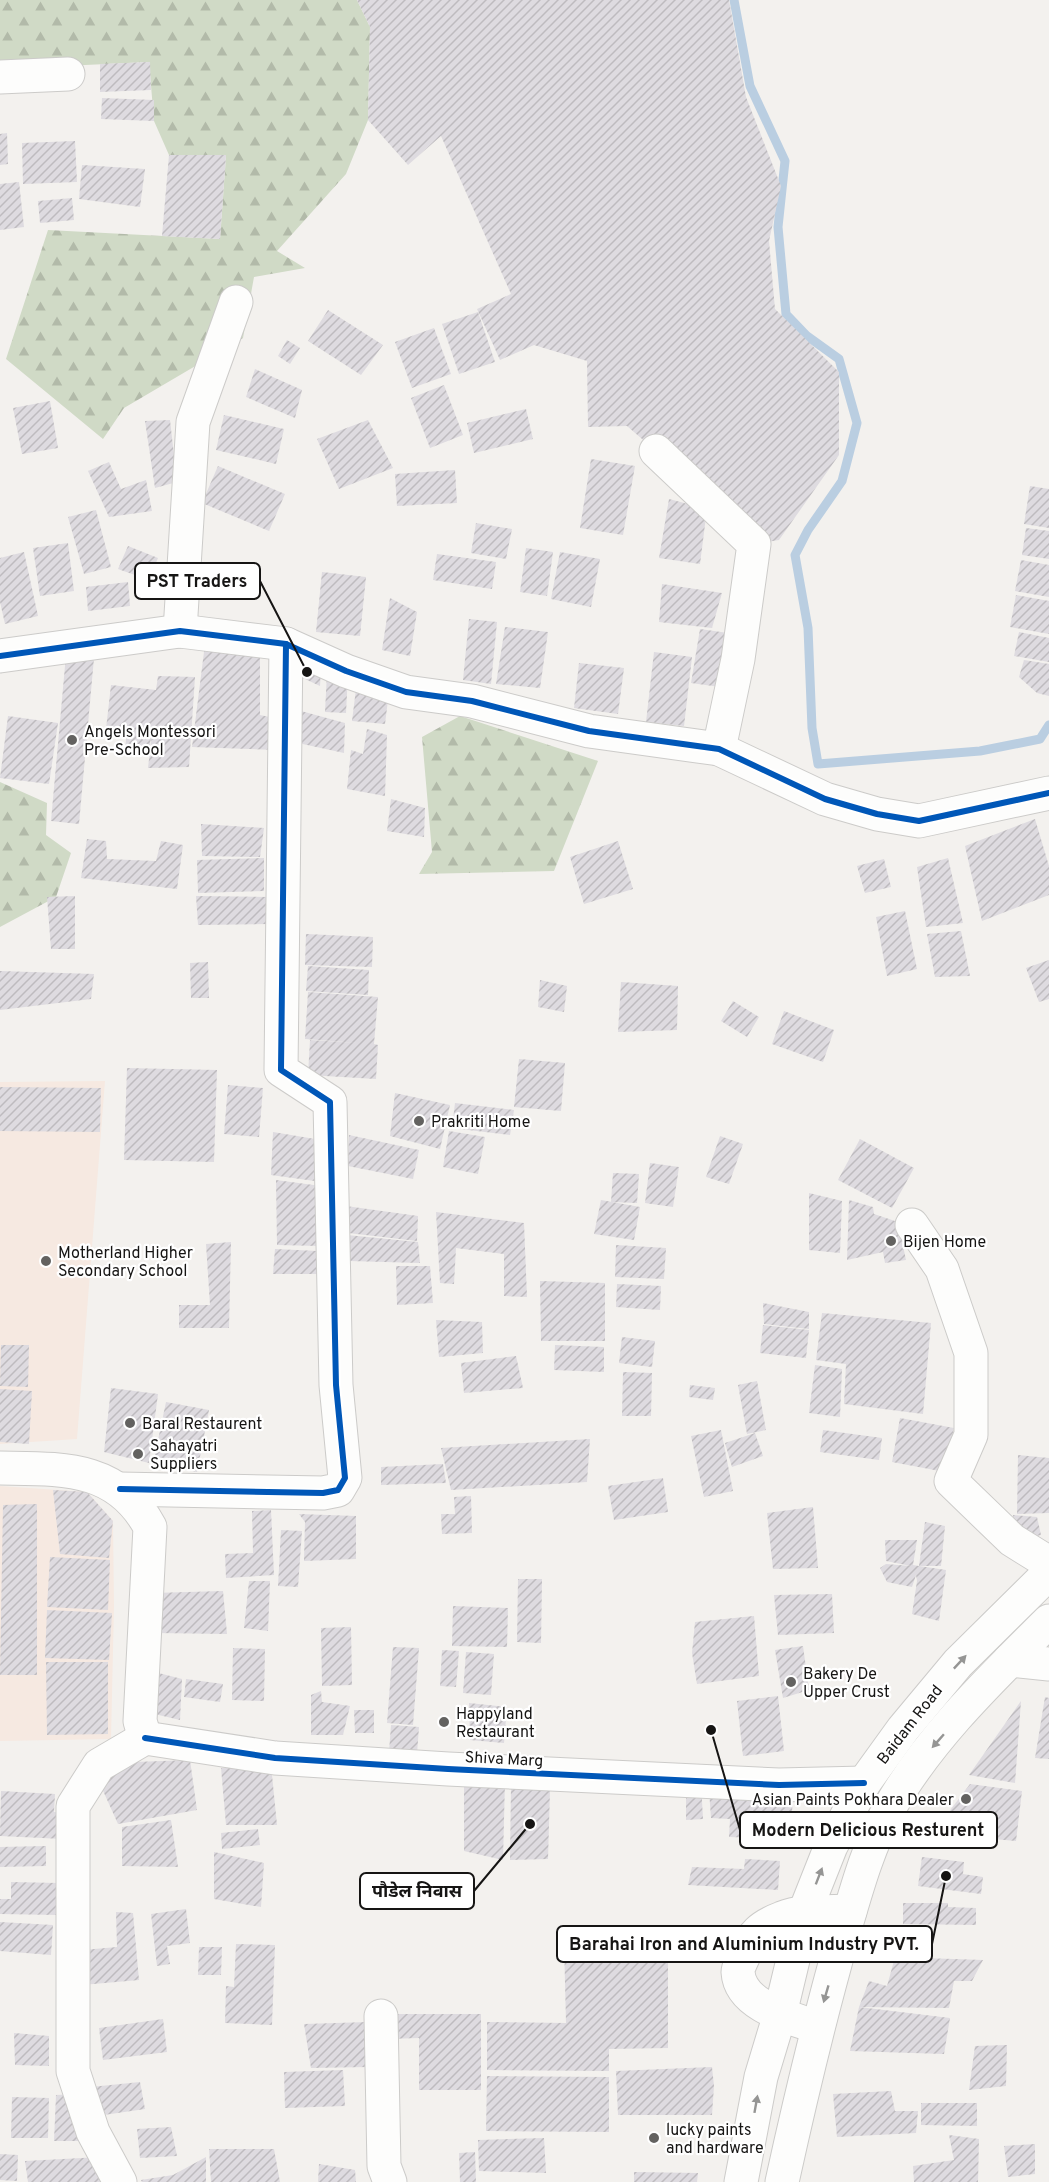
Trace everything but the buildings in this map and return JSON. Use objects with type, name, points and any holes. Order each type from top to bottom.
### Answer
[{"type":"street","points":[[0,77],[68,74]]},
{"type":"street","points":[[180,631],[192,422],[237,302]]},
{"type":"street","points":[[656,450],[754,544],[738,659],[719,749]]},
{"type":"street","points":[[0,656],[180,631],[286,644],[346,671],[406,692],[472,701],[589,731],[719,749],[825,800],[877,814],[919,821],[1049,793]]},
{"type":"street","points":[[120,1489],[323,1493],[338,1490],[345,1478],[336,1385],[330,1102],[281,1070],[286,644]]},
{"type":"street","points":[[912,1226],[942,1269],[971,1353],[971,1435],[951,1481],[1012,1540],[1049,1563]]},
{"type":"street","points":[[0,1468],[72,1470],[120,1489],[140,1507],[150,1527],[140,1721],[145,1738],[99,1765],[73,1806],[74,2071],[93,2132],[120,2182]]},
{"type":"street","name":"Baidam Road","points":[[741,2182],[761,2077],[780,2014],[804,1914],[831,1846],[864,1783],[903,1729],[958,1663],[1049,1574]]},
{"type":"street","name":"Baidam Road","points":[[782,2182],[817,2027],[850,1911],[867,1857],[890,1807],[927,1753],[1010,1660],[1049,1621]]},
{"type":"street","points":[[1010,1660],[1049,1664]]},
{"type":"street","name":"Shiva Marg","points":[[145,1738],[275,1758],[448,1769],[779,1785],[864,1783]]},
{"type":"street","points":[[817,2027],[780,2014],[758,2001],[744,1989],[738,1971],[751,1936],[784,1917],[850,1911]]},
{"type":"street","points":[[381,2016],[384,2166],[390,2182]]},
{"type":"shaded area","name":"Motherland Higher Secondary School","points":[[105,1081],[77,1439],[0,1444],[0,1082]]},
{"type":"shaded area","points":[[0,1486],[87,1492],[113,1521],[111,1739],[0,1741]]},
{"type":"green space","points":[[0,0],[357,0],[370,27],[368,120],[346,174],[277,251],[305,268],[254,277],[243,338],[124,408],[103,439],[6,359],[48,230],[220,239],[226,156],[169,155],[154,121],[149,62],[0,69]]},
{"type":"green space","points":[[460,716],[598,761],[554,871],[419,874],[432,852],[422,737]]},
{"type":"green space","points":[[0,782],[47,803],[46,835],[71,853],[56,897],[0,927]]},
{"type":"waterway","points":[[734,0],[750,86],[785,161],[778,227],[786,314],[807,336],[839,359],[857,423],[842,481],[808,530],[795,555],[808,628],[812,728],[818,764],[980,751],[1040,739],[1049,725]]},
{"type":"cycle path","points":[[0,656],[180,631],[286,644],[346,671],[406,692],[472,701],[589,731],[719,749],[825,799],[877,814],[919,821],[1049,793]]},
{"type":"cycle path","points":[[120,1489],[323,1493],[338,1490],[345,1478],[336,1385],[330,1102],[281,1070],[286,644]]},
{"type":"cycle path","points":[[145,1738],[275,1758],[448,1769],[779,1785],[864,1783]]},
{"type":"place","name":"PST Traders","points":[[307,672]]},
{"type":"place","name":"Angels Montessori Pre-School","points":[[72,740]]},
{"type":"place","name":"Prakriti Home","points":[[419,1121]]},
{"type":"place","name":"Bijen Home","points":[[891,1241]]},
{"type":"place","name":"Motherland Higher Secondary School","points":[[46,1261]]},
{"type":"place","name":"Baral Restaurent","points":[[130,1423]]},
{"type":"place","name":"Sahayatri Suppliers","points":[[138,1454]]},
{"type":"place","name":"Bakery De Upper Crust","points":[[791,1682]]},
{"type":"place","name":"Happyland Restaurant","points":[[444,1722]]},
{"type":"place","name":"Modern Delicious Resturent","points":[[711,1730]]},
{"type":"place","name":"Asian Paints Pokhara Dealer","points":[[966,1799]]},
{"type":"place","name":"पौडेल निवास","points":[[530,1824]]},
{"type":"place","name":"Barahai Iron and Aluminium Industry PVT.","points":[[946,1876]]},
{"type":"place","name":"lucky paints and hardware","points":[[654,2138]]}]
